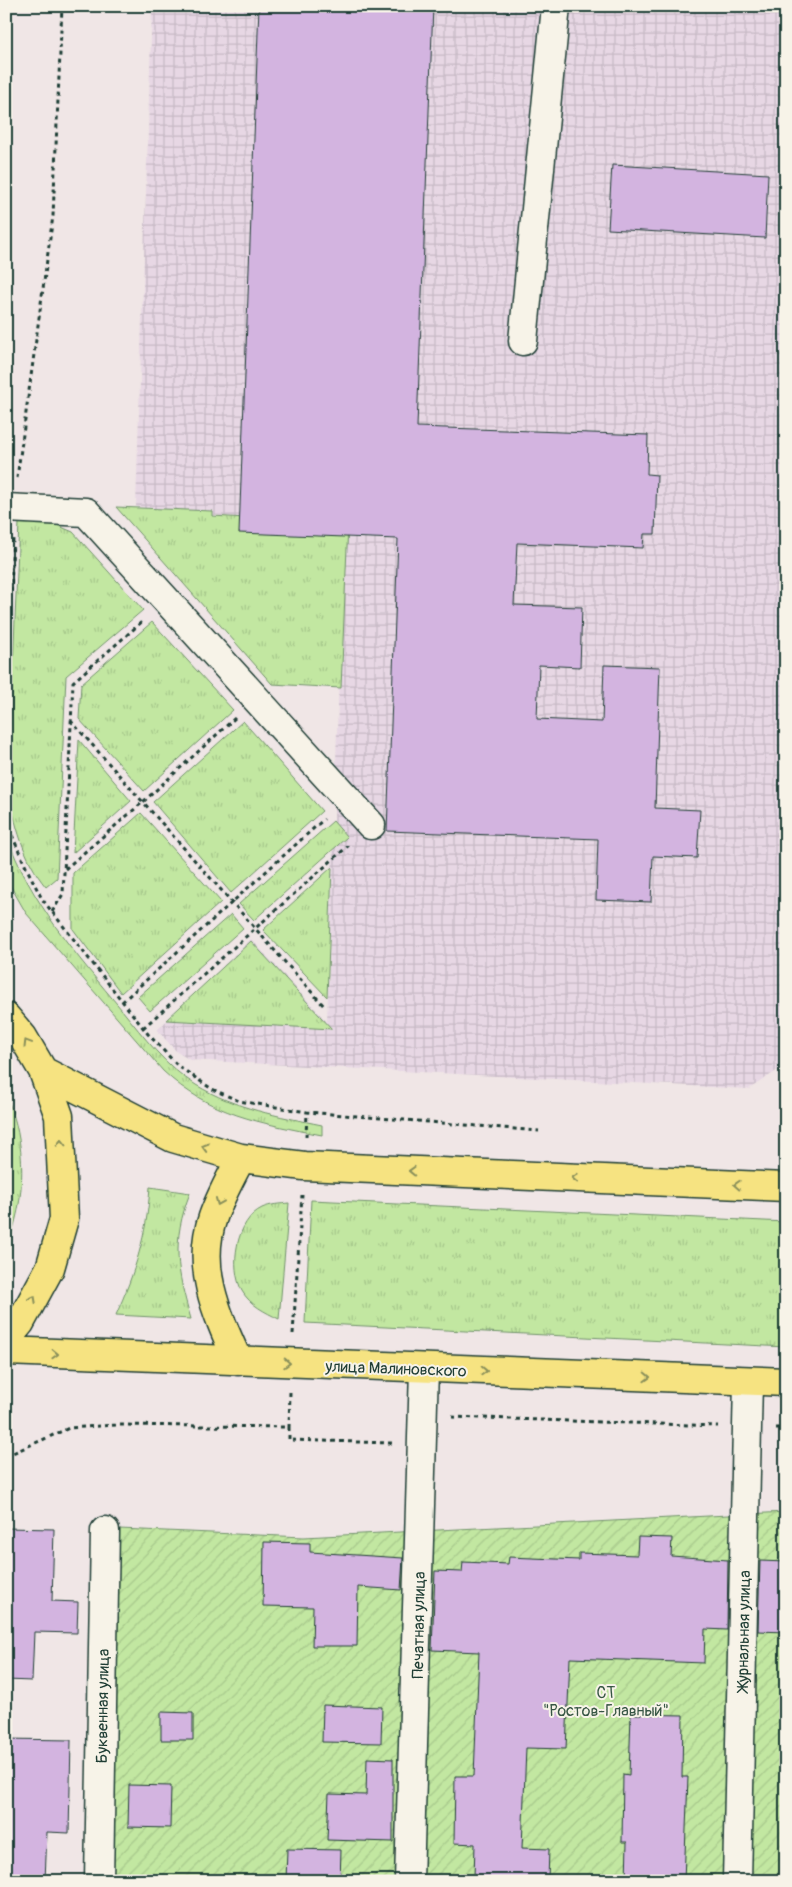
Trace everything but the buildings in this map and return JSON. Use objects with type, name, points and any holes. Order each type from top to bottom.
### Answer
[{"type":"highway","points":[[6,1017],[23,1037],[43,1072],[60,1116],[64,1219],[50,1268],[20,1323],[6,1340]]},
{"type":"highway","points":[[43,1072],[173,1138],[240,1158],[304,1166],[786,1187]]},
{"type":"highway","points":[[238,1361],[217,1314],[208,1277],[206,1250],[212,1218],[240,1158]]},
{"type":"highway","name":"улица Малиновского","points":[[6,1352],[786,1382]]},
{"type":"street","points":[[523,340],[556,6]]},
{"type":"street","points":[[10,508],[86,512],[371,826]]},
{"type":"street","name":"Печатная улица","points":[[410,1881],[424,1369]]},
{"type":"street","name":"Журнальная улица","points":[[737,1881],[748,1381]]},
{"type":"street","name":"Буквенная улица","points":[[99,1881],[105,1530]]},
{"type":"path","points":[[6,703],[10,508],[53,216],[62,6]]},
{"type":"path","points":[[52,912],[63,894],[73,682],[166,600]]},
{"type":"path","points":[[64,870],[143,802],[256,699]]},
{"type":"path","points":[[71,721],[324,1006]]},
{"type":"path","points":[[122,1002],[346,798]]},
{"type":"path","points":[[6,812],[8,826],[42,899],[143,1028],[178,1066],[212,1089],[239,1101],[307,1112],[539,1131]]},
{"type":"path","points":[[143,1028],[371,826]]},
{"type":"path","points":[[423,1417],[786,1428]]},
{"type":"path","points":[[289,1426],[289,1440],[422,1443]]},
{"type":"shaded area","points":[[152,6],[786,6],[786,1068],[781,1068],[749,1089],[190,1060],[177,1052],[157,1030],[251,939],[327,1022],[344,528],[136,507]]},
{"type":"green space","points":[[116,507],[212,511],[212,516],[348,524],[341,688],[272,684]]},
{"type":"green space","points":[[19,523],[52,523],[73,532],[143,610],[66,676],[57,878],[46,887],[31,865],[21,841],[8,789]]},
{"type":"green space","points":[[152,622],[233,710],[144,791],[79,719],[81,684]]},
{"type":"green space","points":[[243,721],[322,811],[231,893],[153,802]]},
{"type":"green space","points":[[79,740],[131,801],[73,853]]},
{"type":"green space","points":[[141,813],[221,902],[121,993],[73,929],[73,873]]},
{"type":"green space","points":[[333,821],[347,837],[254,920],[239,904]]},
{"type":"green space","points":[[6,834],[28,883],[56,927],[147,1041],[165,1060],[185,1078],[211,1093],[258,1111],[322,1125],[322,1135],[237,1115],[199,1098],[163,1071],[26,913],[6,878]]},
{"type":"green space","points":[[332,867],[327,997],[263,930]]},
{"type":"green space","points":[[231,914],[243,928],[150,1011],[138,997]]},
{"type":"green space","points":[[251,941],[332,1029],[166,1020]]},
{"type":"green space","points":[[6,1095],[18,1132],[22,1172],[18,1211],[6,1248]]},
{"type":"green space","points":[[150,1187],[190,1193],[180,1227],[178,1256],[182,1286],[191,1319],[116,1315],[139,1253],[146,1221]]},
{"type":"green space","points":[[311,1200],[786,1222],[786,1347],[305,1323]]},
{"type":"green space","points":[[289,1203],[279,1319],[258,1308],[242,1291],[236,1270],[237,1245],[246,1223],[253,1214],[265,1207]]},
{"type":"green space","name":"СТ \"Ростов-Главный\"","points":[[786,1512],[786,1881],[91,1881],[96,1528],[304,1537]]}]
